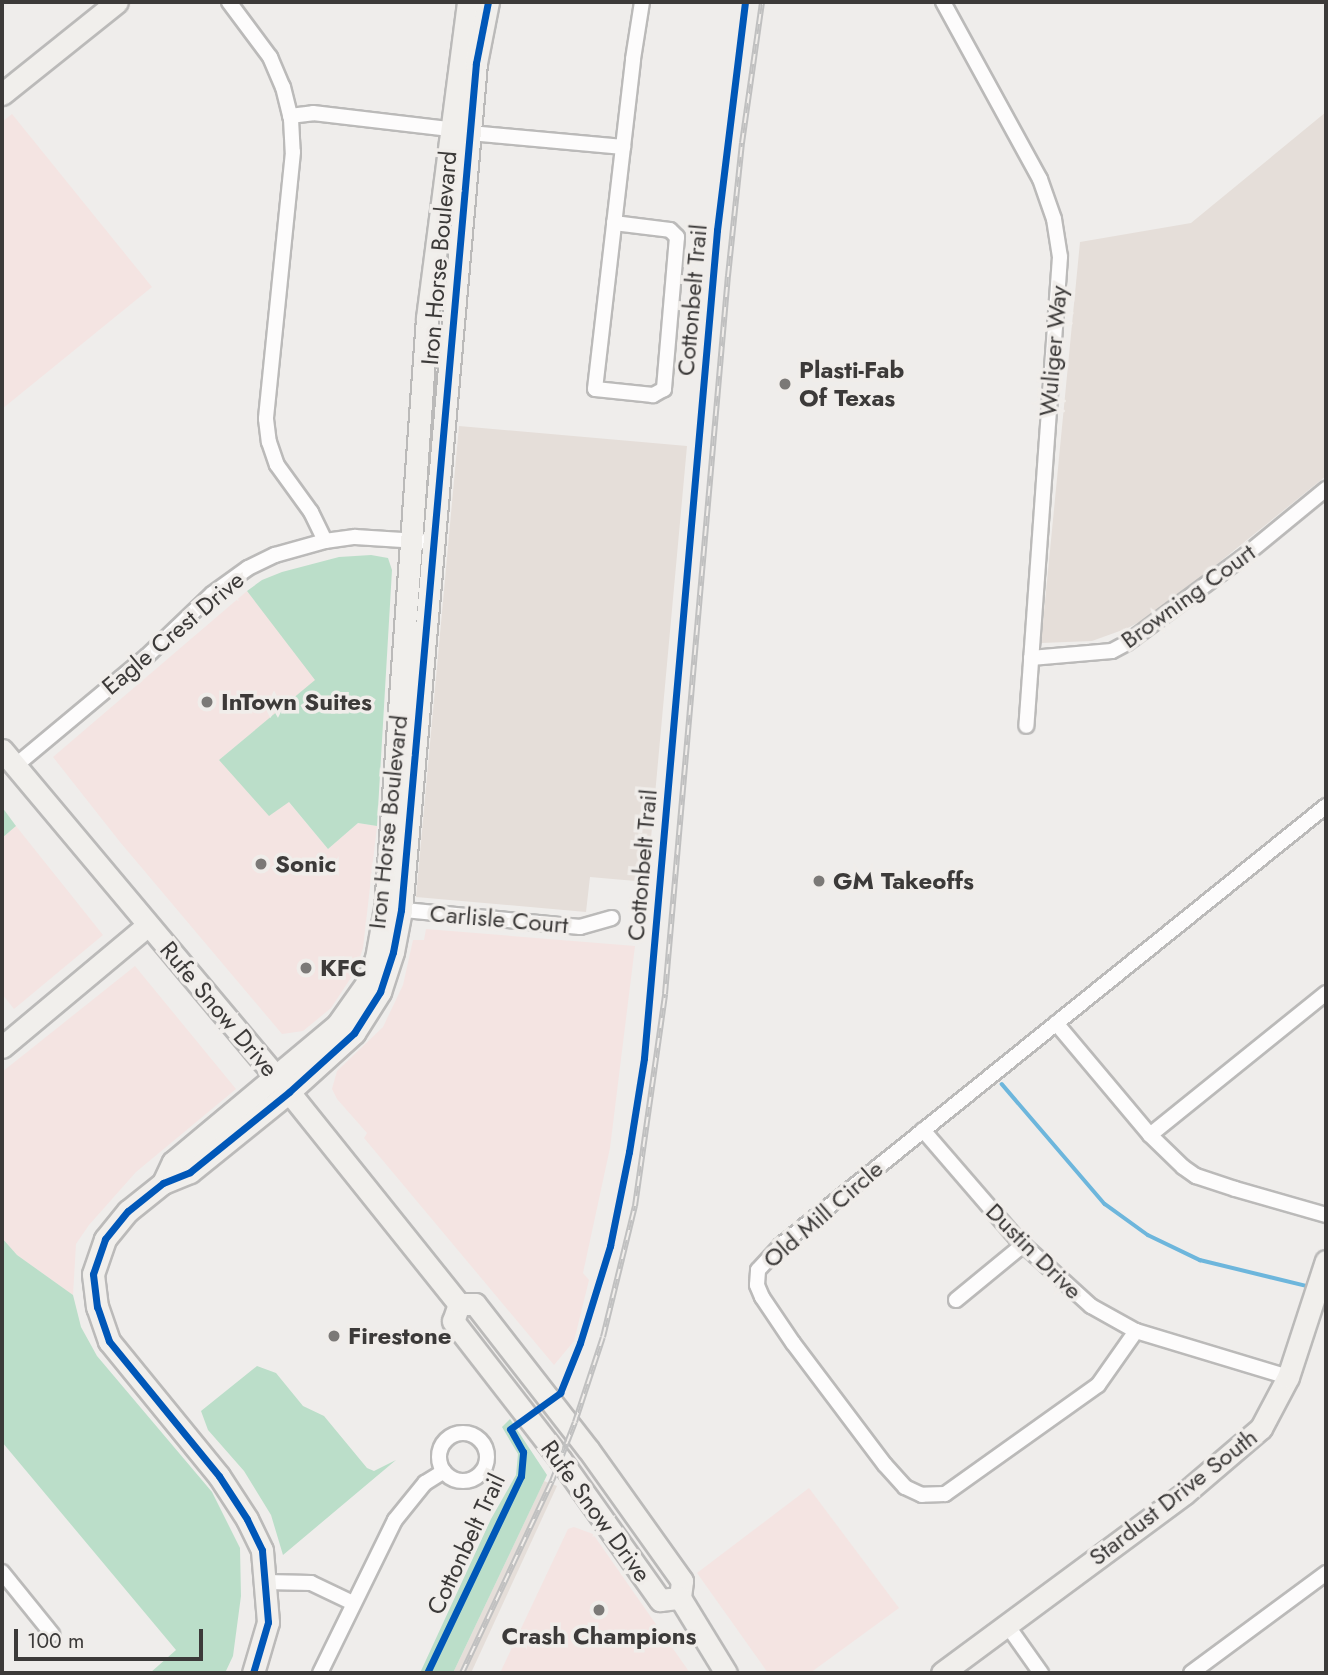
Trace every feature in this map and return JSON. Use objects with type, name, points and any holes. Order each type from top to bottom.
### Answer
[{"type":"street","points":[[2,94],[117,2]]},
{"type":"street","points":[[229,2],[270,57],[283,87],[290,116],[293,152],[266,419],[269,442],[277,465],[311,512],[325,541]]},
{"type":"street","name":"Iron Horse Boulevard","points":[[393,909],[433,542],[468,2]]},
{"type":"street","name":"Iron Horse Boulevard","points":[[253,1673],[268,1622],[262,1550],[247,1519],[219,1476],[109,1341],[97,1307],[93,1274],[105,1240],[128,1211],[163,1183],[190,1172],[282,1085],[354,1033],[380,992],[393,953],[411,541],[427,318],[460,131],[477,63],[488,2]]},
{"type":"street","points":[[614,223],[670,230],[677,237],[664,389],[653,395],[595,389],[614,223],[623,147],[642,2]]},
{"type":"street","name":"Wuliger Way","points":[[943,2],[1040,179],[1054,219],[1060,257],[1026,726]]},
{"type":"street","points":[[290,116],[337,115],[460,131],[623,147]]},
{"type":"street","name":"Browning Court","points":[[1031,658],[1112,651],[1128,643],[1242,558],[1326,489]]},
{"type":"street","name":"Eagle Crest Drive","points":[[8,758],[147,656],[229,580],[275,555],[325,541],[355,537],[433,542]]},
{"type":"street","name":"Rufe Snow Drive","points":[[8,758],[282,1085],[458,1304]]},
{"type":"street","name":"Old Mill Circle","points":[[1136,1331],[1098,1385],[945,1494],[922,1495],[905,1487],[793,1343],[757,1285],[758,1270],[780,1245],[1326,806]]},
{"type":"street","name":"Carlisle Court","points":[[393,909],[580,927],[612,918]]},
{"type":"street","points":[[2,1047],[148,925]]},
{"type":"street","points":[[1150,1135],[1326,993]]},
{"type":"street","points":[[1056,1023],[1150,1135],[1196,1176],[1326,1215]]},
{"type":"street","name":"Dustin Drive","points":[[923,1130],[1023,1245],[1091,1306],[1136,1331],[1288,1377]]},
{"type":"street","points":[[956,1300],[1023,1245]]},
{"type":"street","name":"Stardust Drive South","points":[[942,1673],[1245,1445],[1261,1428],[1288,1377],[1326,1261]]},
{"type":"street","name":"Rufe Snow Drive","points":[[458,1304],[475,1304],[567,1420],[682,1581],[680,1598],[726,1673]]},
{"type":"street","name":"Rufe Snow Drive","points":[[458,1304],[453,1321],[560,1458],[660,1600],[680,1598]]},
{"type":"street","points":[[320,1673],[395,1520],[425,1483],[443,1471]]},
{"type":"street","points":[[2,1572],[52,1634]]},
{"type":"street","points":[[1191,1673],[1326,1573]]},
{"type":"street","points":[[266,1582],[311,1583],[353,1603]]},
{"type":"street","points":[[1007,1625],[1041,1673]]},
{"type":"shaded area","points":[[1326,112],[1326,476],[1159,611],[1128,628],[1092,641],[1041,643],[1080,242],[1191,223]]},
{"type":"shaded area","points":[[12,114],[152,287],[2,409],[2,122]]},
{"type":"shaded area","points":[[459,426],[687,446],[647,882],[590,877],[586,912],[416,897]]},
{"type":"shaded area","points":[[247,591],[316,680],[219,760],[288,801],[328,849],[358,823],[377,826],[363,948],[356,970],[331,1008],[303,1031],[282,1034],[120,842],[53,757]]},
{"type":"shaded area","points":[[16,826],[103,935],[14,1009],[2,994],[2,838]]},
{"type":"shaded area","points":[[426,929],[635,946],[610,1148],[583,1273],[589,1280],[574,1341],[554,1365],[364,1138],[367,1133],[337,1099],[332,1089],[337,1071],[383,1027],[403,985],[413,940],[424,940]]},
{"type":"shaded area","points":[[135,966],[236,1089],[136,1172],[89,1225],[76,1244],[73,1295],[17,1255],[2,1238],[2,1072]]},
{"type":"shaded area","points":[[544,1481],[557,1486],[471,1673],[453,1673]]},
{"type":"shaded area","points":[[809,1488],[899,1608],[810,1673],[768,1673],[697,1573]]},
{"type":"shaded area","points":[[574,1527],[593,1534],[690,1673],[500,1673],[568,1529]]},
{"type":"green space","points":[[371,555],[388,558],[392,570],[377,826],[358,823],[328,849],[289,802],[269,816],[219,760],[315,680],[247,591],[262,580],[282,572],[339,557]]},
{"type":"green space","points":[[2,807],[16,826],[2,838]]},
{"type":"green space","points":[[2,1238],[17,1255],[73,1295],[81,1327],[97,1356],[212,1492],[240,1548],[241,1596],[233,1656],[225,1673],[150,1673],[176,1650],[2,1442]]},
{"type":"green space","points":[[257,1366],[276,1373],[303,1406],[324,1416],[367,1468],[374,1471],[396,1460],[283,1555],[271,1515],[244,1471],[208,1430],[201,1411]]},
{"type":"green space","points":[[510,1419],[547,1475],[453,1673],[420,1673],[491,1519],[516,1475],[518,1454],[502,1427]]},
{"type":"waterway","points":[[1002,1084],[1105,1204],[1148,1235],[1200,1260],[1307,1286]]},
{"type":"railway","points":[[462,1673],[552,1481],[575,1422],[603,1337],[635,1206],[665,994],[728,276],[742,143],[762,2]]},
{"type":"cycle path","points":[[253,1673],[268,1622],[262,1550],[247,1519],[219,1476],[109,1341],[97,1307],[93,1274],[105,1239],[128,1211],[163,1183],[190,1172],[289,1092],[354,1033],[380,992],[393,952],[401,910],[476,63],[488,2]]},
{"type":"cycle path","name":"Cottonbelt Trail","points":[[427,1673],[521,1476],[523,1452],[510,1429],[560,1393],[580,1343],[610,1246],[629,1152],[644,1058],[717,230],[745,2]]},
{"type":"place","name":"Plasti-Fab Of Texas","points":[[785,384]]},
{"type":"place","name":"InTown Suites","points":[[207,702]]},
{"type":"place","name":"Sonic","points":[[261,864]]},
{"type":"place","name":"GM Takeoffs","points":[[819,881]]},
{"type":"place","name":"KFC","points":[[306,968]]},
{"type":"place","name":"Firestone","points":[[334,1336]]},
{"type":"place","name":"Crash Champions","points":[[599,1610]]}]
